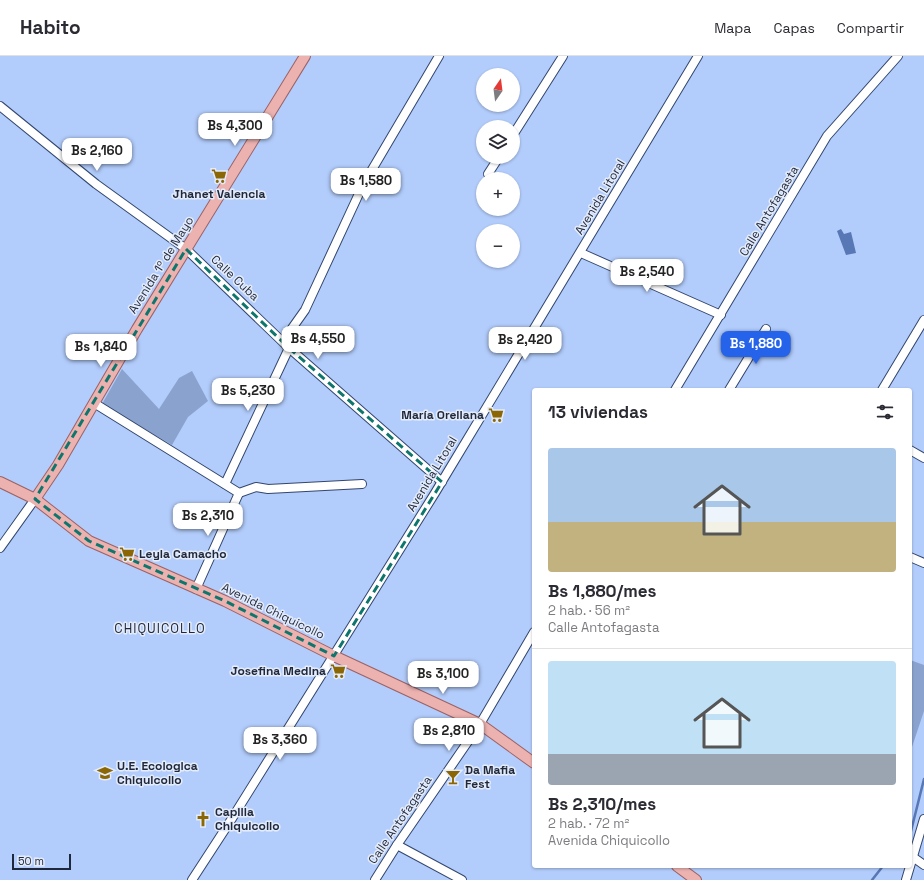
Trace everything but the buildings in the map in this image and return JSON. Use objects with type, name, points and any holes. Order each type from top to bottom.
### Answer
[{"type":"main road","name":"Avenida 1º de Mayo","points":[[35,499],[58,465],[186,249],[304,56]]},
{"type":"main road","name":"Avenida Chiquicollo","points":[[0,482],[35,499],[89,540],[196,589],[334,656],[480,724],[532,762]]},
{"type":"main road","points":[[680,868],[696,880]]},
{"type":"street","points":[[283,341],[305,310],[363,185],[439,56]]},
{"type":"street","points":[[520,124],[563,56]]},
{"type":"street","name":"Avenida Litoral","points":[[192,880],[442,482],[698,56]]},
{"type":"street","name":"Calle Antofagasta","points":[[676,388],[827,136],[898,56]]},
{"type":"street","name":"Calle Cuba","points":[[0,106],[96,184],[186,249],[289,348],[442,482]]},
{"type":"street","points":[[581,253],[721,315]]},
{"type":"street","points":[[883,388],[924,320]]},
{"type":"street","points":[[730,388],[766,329]]},
{"type":"street","points":[[225,484],[289,348]]},
{"type":"street","points":[[94,403],[239,493]]},
{"type":"street","points":[[912,451],[924,458]]},
{"type":"street","points":[[196,589],[239,493],[256,487],[268,489],[362,484]]},
{"type":"street","name":"Avenida 1º de Mayo","points":[[0,548],[35,499]]},
{"type":"street","points":[[912,558],[924,563]]},
{"type":"street","name":"Calle Antofagasta","points":[[375,880],[397,845],[480,724],[532,635]]},
{"type":"street","points":[[924,819],[912,856],[924,865]]},
{"type":"street","points":[[397,845],[462,880]]},
{"type":"street","points":[[906,880],[909,868]]},
{"type":"highlighted area","points":[[186,249],[289,348],[442,482],[334,656],[225,601],[89,541],[35,499]]},
{"type":"shaded area","points":[[841,229],[844,234],[851,232],[856,253],[846,255],[837,231]]},
{"type":"shaded area","points":[[122,369],[159,409],[179,378],[192,371],[208,401],[188,417],[172,445],[102,404]]},
{"type":"shaded area","points":[[912,661],[924,665],[924,711],[912,747]]},
{"type":"waterway","points":[[912,827],[924,779]]},
{"type":"waterway","points":[[872,880],[881,868]]},
{"type":"place","name":"Jhanet Valencia","points":[[219,176]]},
{"type":"place","name":"María Orellana","points":[[496,415]]},
{"type":"place","name":"Leyla Camacho","points":[[127,554]]},
{"type":"place","name":"Josefina Medina","points":[[338,671]]},
{"type":"place","name":"U.E. Ecologica Chiquicollo","points":[[105,773]]},
{"type":"place","name":"Da Mafia Fest","points":[[453,777]]},
{"type":"place","name":"Capilla Chiquicollo","points":[[203,819]]},
{"type":"district","name":"CHIQUICOLLO","points":[[160,628]]}]
